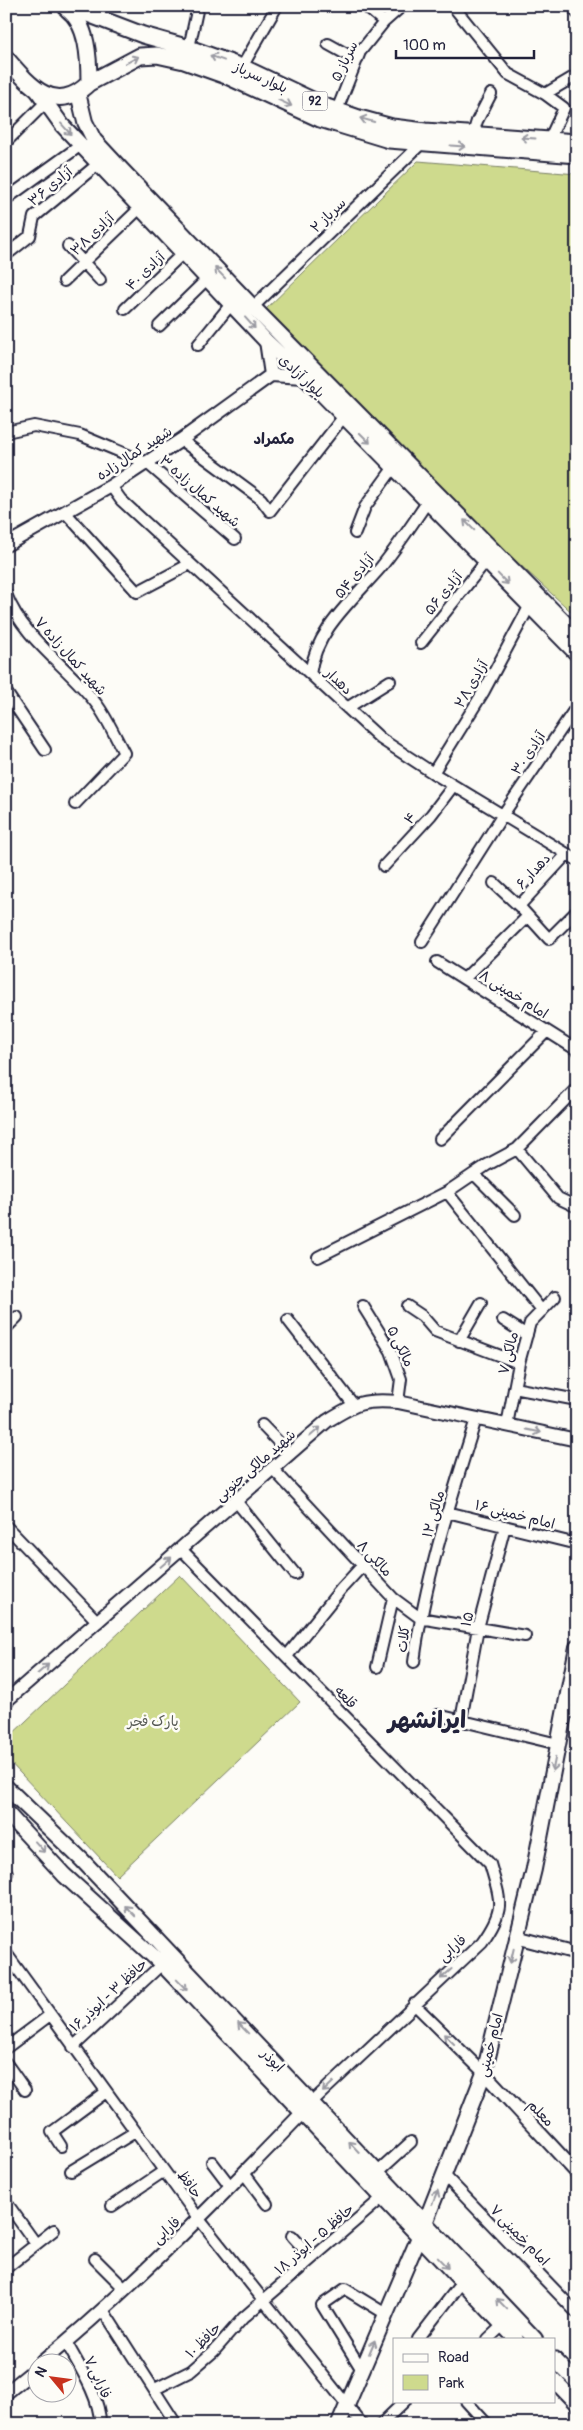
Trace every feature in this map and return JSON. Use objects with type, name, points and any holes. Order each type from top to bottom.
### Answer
[{"type":"main road","name":"بلوار سرباز","points":[[66,6],[94,12],[143,35],[190,48],[242,67],[337,110],[392,127],[577,142]]},
{"type":"main road","name":"92","points":[[6,58],[23,78],[37,90],[53,97],[66,98],[84,88],[89,70],[82,27],[76,15],[66,6]]},
{"type":"main road","name":"بلوار سرباز","points":[[84,88],[140,56],[157,55],[184,61],[228,77],[320,119],[389,140],[577,155]]},
{"type":"main road","points":[[6,75],[23,78]]},
{"type":"main road","name":"بلوار آزادی","points":[[84,88],[85,122],[94,140],[253,307],[577,635]]},
{"type":"main road","name":"بلوار آزادی","points":[[37,90],[98,164],[266,341],[344,416],[577,654]]},
{"type":"main road","name":"امام خمینی","points":[[339,2424],[425,2224],[484,2073],[534,1869],[558,1744],[571,1712],[577,1647]]},
{"type":"main road","name":"ابوذر","points":[[6,1787],[82,1860],[308,2106],[382,2198],[515,2338]]},
{"type":"main road","name":"ابوذر","points":[[6,1812],[64,1875],[162,1964],[378,2172],[534,2338]]},
{"type":"main road","points":[[64,1875],[82,1860]]},
{"type":"main road","points":[[556,2360],[577,2382]]},
{"type":"main road","points":[[556,2382],[577,2404]]},
{"type":"street","points":[[190,48],[198,6]]},
{"type":"street","points":[[242,67],[277,6]]},
{"type":"street","points":[[365,6],[384,22]]},
{"type":"street","name":"سرباز ۵","points":[[337,110],[360,52],[384,22],[402,6]]},
{"type":"street","points":[[453,6],[508,74],[545,94],[564,108],[549,140]]},
{"type":"street","points":[[572,6],[577,13]]},
{"type":"street","points":[[328,44],[357,60]]},
{"type":"street","points":[[545,94],[577,75]]},
{"type":"street","points":[[473,134],[477,121],[491,94]]},
{"type":"street","points":[[6,142],[46,102]]},
{"type":"street","name":"سرباز ۲","points":[[253,307],[422,143]]},
{"type":"street","points":[[6,198],[81,145]]},
{"type":"street","name":"آزادی ۳۶","points":[[6,255],[30,236],[34,217],[98,164]]},
{"type":"street","name":"آزادی ۳۸","points":[[64,281],[140,208]]},
{"type":"street","points":[[68,246],[100,280]]},
{"type":"street","name":"آزادی ۴۰","points":[[125,309],[183,253]]},
{"type":"street","points":[[159,326],[208,278]]},
{"type":"street","points":[[198,344],[232,303]]},
{"type":"street","points":[[266,341],[271,376],[303,377]]},
{"type":"street","name":"شهید کمال زاده","points":[[6,545],[111,486],[181,440],[271,376]]},
{"type":"street","points":[[181,440],[261,499],[270,511],[344,416]]},
{"type":"street","name":"شهید کمال زاده ۳","points":[[6,432],[34,426],[80,436],[147,463],[235,540]]},
{"type":"street","points":[[355,533],[365,506],[394,467]]},
{"type":"street","name":"دهدار","points":[[111,486],[121,500],[381,739],[502,816],[577,860]]},
{"type":"street","name":"آزادی ۵۴","points":[[310,674],[312,655],[322,636],[382,566],[428,501]]},
{"type":"street","points":[[65,512],[137,592],[190,564]]},
{"type":"street","name":"آزادی ۵۶","points":[[420,643],[486,561]]},
{"type":"street","name":"شهید کمال زاده ۷","points":[[6,594],[11,607],[27,630],[98,706],[124,753],[75,804]]},
{"type":"street","name":"آزادی ۲۸","points":[[433,773],[484,691],[530,606]]},
{"type":"street","points":[[347,708],[390,681]]},
{"type":"street","points":[[6,692],[45,750]]},
{"type":"street","name":"آزادی ۳۰","points":[[422,942],[502,816],[577,706]]},
{"type":"street","name":"۴","points":[[384,866],[432,815],[454,786]]},
{"type":"street","name":"دهدار ۶","points":[[519,906],[567,854]]},
{"type":"street","points":[[494,883],[519,906],[549,939],[577,911]]},
{"type":"street","points":[[464,979],[528,916]]},
{"type":"street","name":"امام خمینی ۸","points":[[437,962],[577,1050]]},
{"type":"street","points":[[440,1138],[547,1031]]},
{"type":"street","points":[[318,1257],[447,1192],[517,1149],[577,1088]]},
{"type":"street","points":[[517,1149],[558,1198],[577,1207]]},
{"type":"street","points":[[474,1174],[514,1215]]},
{"type":"street","points":[[447,1192],[542,1311]]},
{"type":"street","name":"مالکی ۷","points":[[507,1425],[519,1363],[530,1324],[555,1297]]},
{"type":"street","points":[[459,1341],[481,1303]]},
{"type":"street","name":"مالکی ۵","points":[[363,1306],[391,1351],[401,1379],[398,1402]]},
{"type":"street","points":[[407,1306],[422,1316],[435,1331],[519,1363]]},
{"type":"street","points":[[6,1328],[16,1317]]},
{"type":"street","points":[[288,1320],[353,1404]]},
{"type":"street","points":[[503,1320],[527,1335]]},
{"type":"street","points":[[514,1388],[577,1400]]},
{"type":"street","name":"شهید مالکی جنوبی","points":[[6,1700],[327,1421],[353,1404],[374,1400],[398,1402],[577,1440]]},
{"type":"street","name":"مالکی ۱۲","points":[[420,1618],[447,1512],[476,1419]]},
{"type":"street","points":[[262,1425],[290,1454]]},
{"type":"street","name":"مالکی ۸","points":[[273,1468],[393,1598],[420,1618],[525,1636]]},
{"type":"street","points":[[236,1501],[295,1574]]},
{"type":"street","name":"امام خمینی ۱۶","points":[[447,1512],[577,1544]]},
{"type":"street","points":[[6,1526],[98,1622]]},
{"type":"street","name":"۱۵","points":[[461,1720],[478,1628],[506,1526]]},
{"type":"street","name":"قلعه","points":[[182,1549],[490,1864]]},
{"type":"street","points":[[287,1656],[301,1636],[363,1565]]},
{"type":"street","points":[[377,1667],[393,1598]]},
{"type":"street","name":"کلات","points":[[414,1662],[420,1618]]},
{"type":"street","points":[[438,1715],[558,1744]]},
{"type":"street","name":"فارابی","points":[[54,2352],[103,2310],[199,2220],[308,2106],[414,2004],[482,1942],[496,1923],[500,1911],[500,1900],[490,1864]]},
{"type":"street","points":[[516,1937],[577,1953]]},
{"type":"street","name":"حافظ","points":[[6,1953],[199,2220],[362,2424]]},
{"type":"street","name":"حافظ ۳ - ابوذر ۱۶","points":[[73,2046],[162,1964]]},
{"type":"street","points":[[414,2004],[484,2073]]},
{"type":"street","points":[[7,2047],[50,2015]]},
{"type":"street","points":[[6,2063],[24,2090]]},
{"type":"street","name":"معلم","points":[[484,2073],[577,2172]]},
{"type":"street","points":[[61,2146],[52,2132],[106,2092]]},
{"type":"street","points":[[71,2171],[135,2132]]},
{"type":"street","points":[[378,2172],[411,2142]]},
{"type":"street","points":[[212,2162],[231,2187]]},
{"type":"street","points":[[112,2206],[164,2171]]},
{"type":"street","points":[[244,2173],[267,2204]]},
{"type":"street","name":"امام خمینی ۷","points":[[444,2175],[576,2311]]},
{"type":"street","name":"حافظ ۵ - ابوذر ۱۸","points":[[264,2301],[382,2198]]},
{"type":"street","points":[[6,2202],[36,2244]]},
{"type":"street","points":[[6,2268],[54,2230]]},
{"type":"street","points":[[292,2236],[312,2258]]},
{"type":"street","points":[[94,2259],[125,2289]]},
{"type":"street","points":[[419,2338],[462,2282]]},
{"type":"street","points":[[362,2370],[322,2305],[345,2289],[386,2314]]},
{"type":"street","name":"حافظ ۱۰","points":[[155,2389],[191,2371],[214,2352],[243,2318],[264,2301]]},
{"type":"street","points":[[103,2310],[176,2424]]},
{"type":"street","points":[[489,2338],[503,2325]]},
{"type":"street","name":"فارابی ۷","points":[[66,2342],[89,2385],[100,2416],[100,2424]]},
{"type":"street","points":[[9,2387],[28,2373]]},
{"type":"street","points":[[381,2424],[404,2402]]},
{"type":"street","points":[[467,2402],[487,2424]]},
{"type":"green space","points":[[418,161],[577,174],[577,617],[480,528],[263,312]]},
{"type":"green space","name":"پارک فجر","points":[[180,1575],[300,1702],[117,1876],[6,1758],[6,1740]]},
{"type":"district","name":"مکمراد","points":[[274,439]]},
{"type":"district","name":"ایرانشهر","points":[[427,1720]]}]
